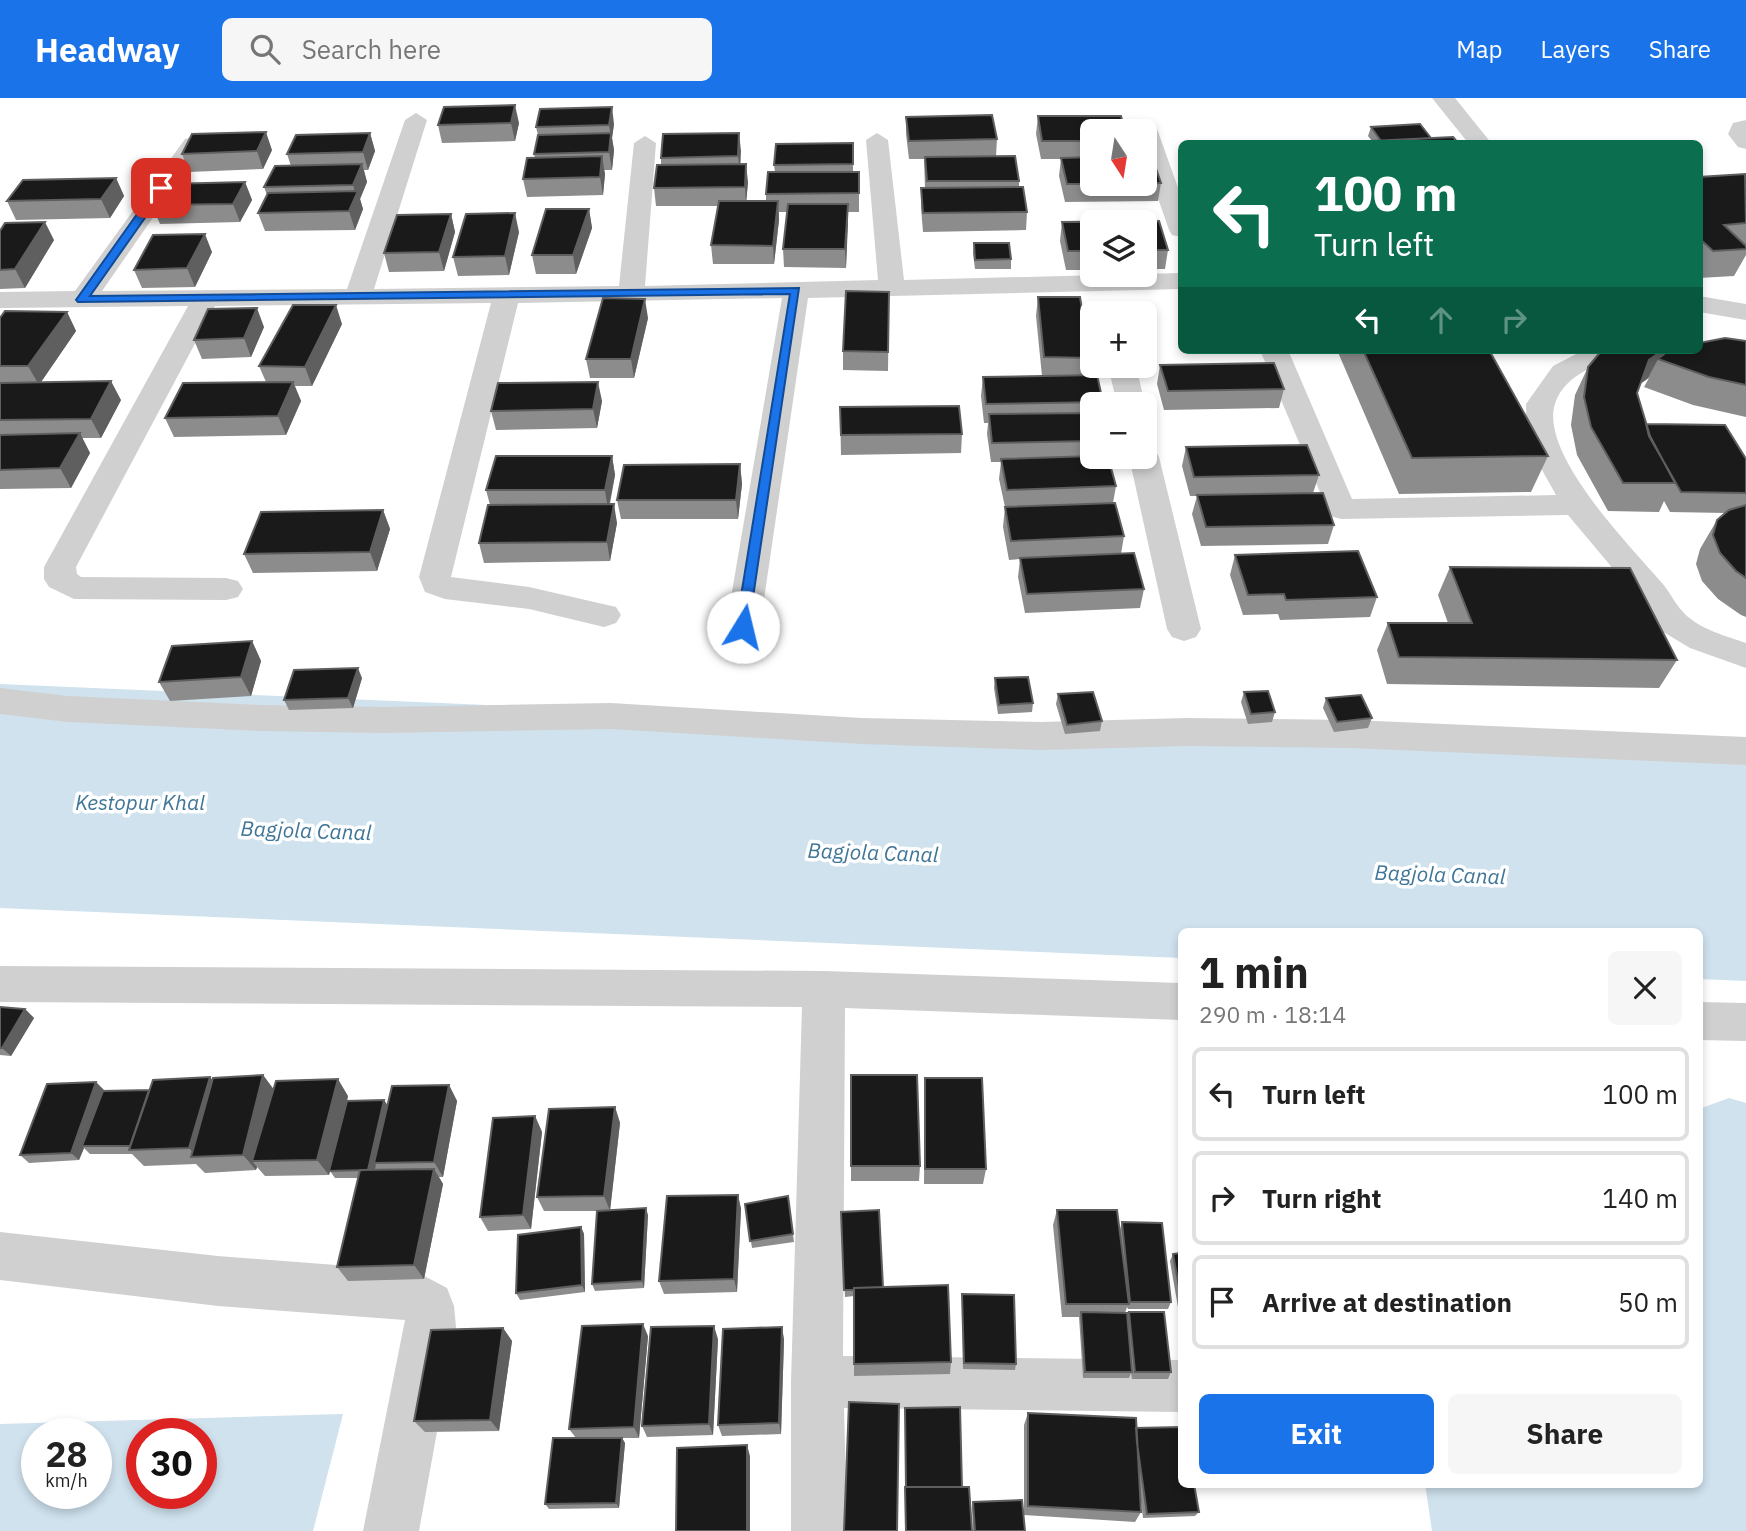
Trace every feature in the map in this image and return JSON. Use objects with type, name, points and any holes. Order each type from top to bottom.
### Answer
[{"type":"street","points":[[1443,98],[1478,140]]},
{"type":"street","points":[[358,296],[416,120]]},
{"type":"street","points":[[1746,127],[1741,128],[1740,134],[1746,142]]},
{"type":"street","points":[[877,140],[892,288]]},
{"type":"street","points":[[631,295],[645,143]]},
{"type":"street","points":[[82,300],[193,144]]},
{"type":"street","points":[[1157,163],[1178,222]]},
{"type":"street","points":[[0,300],[631,295],[892,288],[1106,294],[1178,282]]},
{"type":"street","points":[[743,627],[796,290]]},
{"type":"street","points":[[506,296],[435,577],[437,584],[445,588],[529,598],[604,615]]},
{"type":"street","points":[[206,297],[60,567],[61,579],[74,588],[226,589]]},
{"type":"street","points":[[1703,305],[1746,312]]},
{"type":"street","points":[[1276,354],[1341,509],[1577,505]]},
{"type":"street","points":[[1597,354],[1563,372],[1540,404],[1542,443],[1577,505],[1658,600],[1672,622],[1702,640],[1746,656]]},
{"type":"street","points":[[1147,469],[1184,629]]},
{"type":"street","points":[[0,701],[68,709],[261,718],[385,720],[611,716],[862,731],[1041,736],[1187,732],[1352,734],[1746,751]]},
{"type":"street","points":[[0,984],[824,989],[1178,1001]]},
{"type":"street","points":[[819,1531],[817,1382],[824,989]]},
{"type":"street","points":[[1703,1021],[1746,1023]]},
{"type":"street","points":[[0,1256],[218,1281],[415,1296],[429,1307],[431,1327],[391,1531]]},
{"type":"street","points":[[817,1382],[1178,1386]]},
{"type":"water","name":"Kestopur Khal","points":[[0,684],[1746,759],[1746,981],[1703,979],[1703,928],[1178,928],[1178,958],[0,908]]},
{"type":"water","points":[[1729,1098],[1746,1103],[1746,1531],[1432,1531],[1426,1488],[1703,1488],[1703,1108]]},
{"type":"water","points":[[343,1414],[313,1531],[0,1531],[0,1424],[21,1423],[21,1509],[112,1509],[112,1421],[126,1420],[126,1509],[217,1509],[217,1418],[206,1418]]},
{"type":"building","points":[[515,105],[511,123],[438,125],[444,107]]},
{"type":"building","points":[[612,107],[609,125],[536,127],[540,109]]},
{"type":"building","points":[[992,115],[997,139],[909,141],[906,117]]},
{"type":"building","points":[[1038,116],[1121,116],[1122,119],[1080,119],[1080,141],[1042,141]]},
{"type":"building","points":[[1420,124],[1431,138],[1380,140],[1371,127]]},
{"type":"building","points":[[266,132],[257,151],[182,154],[192,134]]},
{"type":"building","points":[[370,133],[363,152],[287,154],[296,135]]},
{"type":"building","points":[[611,133],[609,152],[534,154],[538,135]]},
{"type":"building","points":[[739,133],[738,156],[661,158],[663,134]]},
{"type":"building","points":[[1453,137],[1456,140],[1392,140]]},
{"type":"building","points":[[853,143],[853,164],[774,165],[776,144]]},
{"type":"building","points":[[602,156],[600,177],[523,179],[527,158]]},
{"type":"building","points":[[1015,156],[1019,181],[927,181],[925,157]]},
{"type":"building","points":[[1080,157],[1080,184],[1067,184],[1061,158]]},
{"type":"building","points":[[362,164],[353,185],[264,187],[275,166]]},
{"type":"building","points":[[746,164],[745,187],[654,188],[657,165]]},
{"type":"building","points":[[768,172],[859,172],[859,193],[766,194]]},
{"type":"building","points":[[1745,174],[1746,223],[1724,225],[1746,249],[1713,251],[1703,242],[1703,177]]},
{"type":"building","points":[[116,178],[101,199],[7,201],[23,180]]},
{"type":"building","points":[[245,182],[233,204],[152,205],[166,184]]},
{"type":"building","points":[[1023,187],[1027,212],[923,213],[921,188]]},
{"type":"building","points":[[358,191],[349,211],[258,213],[268,193]]},
{"type":"building","points":[[719,201],[778,201],[773,246],[711,245]]},
{"type":"building","points":[[788,204],[848,204],[845,249],[783,249]]},
{"type":"building","points":[[546,209],[589,209],[573,255],[532,255]]},
{"type":"building","points":[[515,213],[505,256],[453,257],[466,214]]},
{"type":"building","points":[[451,214],[439,252],[384,253],[397,215]]},
{"type":"building","points":[[1159,221],[1168,250],[1157,250]]},
{"type":"building","points":[[45,222],[15,269],[0,270],[0,231],[5,223]]},
{"type":"building","points":[[1062,222],[1080,222],[1080,251],[1068,251]]},
{"type":"building","points":[[205,234],[187,268],[134,270],[153,235]]},
{"type":"building","points":[[974,243],[1009,243],[1011,259],[975,260]]},
{"type":"building","points":[[846,291],[889,292],[888,352],[843,351]]},
{"type":"building","points":[[1038,297],[1080,297],[1080,358],[1044,357]]},
{"type":"building","points":[[603,298],[645,299],[631,359],[586,359]]},
{"type":"building","points":[[293,305],[336,305],[305,367],[259,366]]},
{"type":"building","points":[[257,308],[244,338],[194,340],[208,309]]},
{"type":"building","points":[[5,311],[67,312],[28,366],[0,366],[0,318]]},
{"type":"building","points":[[1725,338],[1746,341],[1746,385],[1709,377],[1658,359],[1664,354],[1703,354],[1703,342]]},
{"type":"building","points":[[1365,354],[1491,354],[1548,456],[1412,458]]},
{"type":"building","points":[[1599,354],[1657,354],[1649,360],[1637,393],[1650,436],[1675,483],[1623,483],[1591,427],[1584,397],[1588,367]]},
{"type":"building","points":[[1274,363],[1284,389],[1168,391],[1160,365]]},
{"type":"building","points":[[1080,375],[1080,378],[1098,378],[1101,392],[1080,392],[1080,402],[986,404],[983,377]]},
{"type":"building","points":[[111,381],[91,419],[0,420],[0,383]]},
{"type":"building","points":[[293,382],[278,416],[165,418],[183,383]]},
{"type":"building","points":[[598,382],[593,409],[491,411],[498,383]]},
{"type":"building","points":[[959,406],[962,434],[841,435],[840,407]]},
{"type":"building","points":[[1080,413],[1080,441],[992,443],[989,414]]},
{"type":"building","points":[[1646,424],[1725,425],[1746,459],[1746,493],[1681,492],[1649,436]]},
{"type":"building","points":[[80,433],[60,468],[0,470],[0,435]]},
{"type":"building","points":[[1307,445],[1319,475],[1194,477],[1186,447]]},
{"type":"building","points":[[496,456],[612,456],[605,490],[486,490]]},
{"type":"building","points":[[1080,456],[1080,469],[1111,469],[1116,486],[1007,490],[1001,459]]},
{"type":"building","points":[[740,464],[736,500],[617,500],[624,465]]},
{"type":"building","points":[[1323,493],[1334,525],[1206,527],[1197,495]]},
{"type":"building","points":[[1115,503],[1124,536],[1011,541],[1005,507]]},
{"type":"building","points":[[614,504],[607,542],[479,543],[488,505]]},
{"type":"building","points":[[1746,505],[1746,578],[1720,553],[1713,535],[1717,520],[1729,510]]},
{"type":"building","points":[[383,510],[370,552],[244,554],[261,512]]},
{"type":"building","points":[[1358,551],[1377,597],[1286,600],[1284,594],[1248,595],[1235,555]]},
{"type":"building","points":[[1134,553],[1144,589],[1027,594],[1020,558]]},
{"type":"building","points":[[1450,567],[1630,568],[1677,660],[1399,657],[1388,623],[1472,623]]},
{"type":"building","points":[[252,641],[241,677],[159,682],[172,646]]},
{"type":"building","points":[[358,668],[348,698],[284,700],[294,670]]},
{"type":"building","points":[[1028,677],[1033,703],[999,705],[995,678]]},
{"type":"building","points":[[1268,691],[1275,712],[1251,714],[1244,692]]},
{"type":"building","points":[[1093,692],[1102,721],[1067,725],[1058,694]]},
{"type":"building","points":[[1361,695],[1372,718],[1337,722],[1326,698]]},
{"type":"building","points":[[0,1007],[25,1009],[2,1048],[0,1048]]},
{"type":"building","points":[[263,1075],[243,1155],[191,1157],[213,1078]]},
{"type":"building","points":[[851,1075],[917,1075],[920,1166],[851,1166]]},
{"type":"building","points":[[210,1077],[189,1148],[129,1150],[153,1080]]},
{"type":"building","points":[[925,1078],[982,1078],[986,1169],[925,1169]]},
{"type":"building","points":[[338,1079],[317,1160],[252,1161],[276,1081]]},
{"type":"building","points":[[96,1082],[71,1153],[20,1155],[47,1084]]},
{"type":"building","points":[[449,1085],[434,1162],[374,1163],[392,1086]]},
{"type":"building","points":[[149,1090],[130,1146],[82,1146],[103,1091]]},
{"type":"building","points":[[384,1100],[368,1170],[329,1171],[347,1101]]},
{"type":"building","points":[[615,1107],[604,1196],[537,1197],[549,1109]]},
{"type":"building","points":[[535,1116],[523,1215],[480,1217],[493,1118]]},
{"type":"building","points":[[434,1169],[414,1265],[337,1267],[360,1170]]},
{"type":"building","points":[[738,1195],[734,1279],[659,1281],[667,1196]]},
{"type":"building","points":[[788,1196],[793,1234],[750,1241],[745,1204]]},
{"type":"building","points":[[646,1208],[642,1281],[592,1284],[597,1211]]},
{"type":"building","points":[[879,1210],[883,1287],[844,1290],[841,1212]]},
{"type":"building","points":[[1057,1210],[1117,1210],[1129,1304],[1066,1304]]},
{"type":"building","points":[[1122,1222],[1162,1223],[1171,1302],[1130,1302]]},
{"type":"building","points":[[581,1227],[582,1285],[516,1293],[518,1235]]},
{"type":"building","points":[[1178,1253],[1178,1282],[1173,1254]]},
{"type":"building","points":[[948,1285],[951,1362],[854,1364],[854,1288]]},
{"type":"building","points":[[962,1294],[1014,1295],[1016,1364],[964,1363]]},
{"type":"building","points":[[1081,1312],[1127,1313],[1132,1372],[1085,1372]]},
{"type":"building","points":[[1129,1312],[1164,1312],[1171,1372],[1135,1372]]},
{"type":"building","points":[[643,1324],[634,1427],[569,1429],[582,1326]]},
{"type":"building","points":[[714,1326],[709,1424],[642,1426],[651,1327]]},
{"type":"building","points":[[782,1327],[779,1423],[718,1425],[723,1329]]},
{"type":"building","points":[[503,1328],[490,1420],[414,1421],[431,1330]]},
{"type":"building","points":[[849,1402],[899,1404],[897,1531],[844,1531]]},
{"type":"building","points":[[960,1407],[962,1487],[906,1487],[905,1408]]},
{"type":"building","points":[[1028,1413],[1136,1418],[1141,1512],[1028,1506]]},
{"type":"building","points":[[1178,1427],[1178,1488],[1195,1488],[1199,1512],[1147,1514],[1136,1428]]},
{"type":"building","points":[[553,1438],[622,1438],[616,1503],[545,1504]]},
{"type":"building","points":[[747,1445],[747,1531],[676,1531],[677,1448]]},
{"type":"building","points":[[905,1487],[969,1487],[972,1531],[906,1531]]},
{"type":"building","points":[[1022,1500],[1025,1531],[975,1531],[973,1502]]},
{"type":"route","points":[[161,188],[82,300],[631,295],[796,290],[743,627]]},
{"type":"water label","name":"Bagjola Canal","points":[[306,830]]},
{"type":"water label","name":"Bagjola Canal","points":[[873,852]]},
{"type":"water label","name":"Bagjola Canal","points":[[1440,874]]}]
